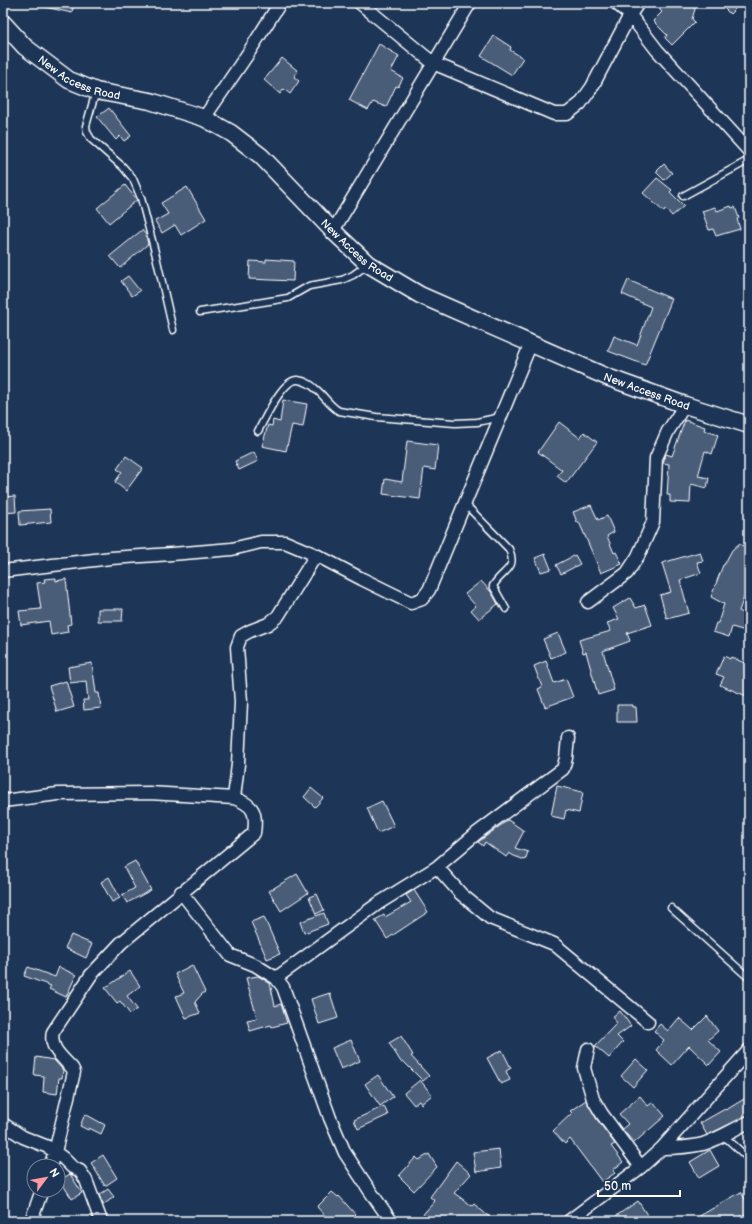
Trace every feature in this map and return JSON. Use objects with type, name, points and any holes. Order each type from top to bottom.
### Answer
[{"type":"main road","name":"New Access Road","points":[[3,23],[25,47],[69,80],[96,91],[150,101],[204,118],[231,133],[261,156],[333,231],[368,264],[420,295],[607,378],[749,425]]},
{"type":"street","points":[[204,118],[247,56],[280,3]]},
{"type":"street","points":[[360,3],[433,64],[554,114],[567,114],[580,104],[592,88],[630,15],[638,3]]},
{"type":"street","points":[[333,231],[470,3]]},
{"type":"street","points":[[616,3],[630,15],[657,50],[749,151]]},
{"type":"street","points":[[3,571],[8,569],[110,558],[232,549],[260,542],[285,542],[316,555],[411,603],[422,599],[429,590],[531,343]]},
{"type":"street","points":[[588,602],[627,573],[638,556],[653,522],[656,458],[668,431],[685,405]]},
{"type":"street","points":[[234,798],[238,764],[241,702],[236,647],[241,636],[268,624],[278,616],[316,555]]},
{"type":"street","points":[[276,978],[379,903],[437,867],[477,832],[563,769],[566,758],[568,738]]},
{"type":"street","points":[[3,801],[58,794],[149,793],[234,798],[245,802],[252,810],[256,820],[254,833],[121,943],[91,975],[52,1032],[51,1040],[54,1048],[74,1072],[53,1158]]},
{"type":"street","points":[[437,867],[461,894],[490,918],[554,944],[648,1022]]},
{"type":"street","points":[[181,892],[230,955],[255,965],[276,978],[283,987],[330,1118],[345,1153],[391,1221]]},
{"type":"street","points":[[588,1049],[584,1068],[593,1099],[602,1114],[641,1166]]},
{"type":"street","points":[[569,1221],[662,1148],[749,1050]]},
{"type":"street","points":[[662,1148],[686,1147],[703,1144],[749,1122]]},
{"type":"street","points":[[3,1124],[23,1137],[48,1147],[72,1167],[80,1171],[89,1186],[101,1221]]},
{"type":"street","points":[[31,1221],[39,1198]]},
{"type":"lane","points":[[96,91],[86,126],[87,132],[91,139],[124,167],[133,179],[141,198],[173,330]]},
{"type":"lane","points":[[683,196],[749,160]]},
{"type":"lane","points":[[200,312],[288,298],[308,286],[342,280],[353,275],[368,264]]},
{"type":"lane","points":[[258,431],[281,391],[289,382],[297,380],[309,383],[318,390],[334,409],[339,411],[376,417],[455,423],[477,422],[501,417]]},
{"type":"lane","points":[[465,504],[509,549],[512,556],[511,566],[493,586],[506,609]]},
{"type":"lane","points":[[671,908],[749,978]]},
{"type":"lane","points":[[723,1135],[749,1159]]},
{"type":"building","points":[[46,3],[74,3],[72,13],[45,7]]},
{"type":"building","points":[[653,3],[694,3],[695,9],[692,19],[695,22],[672,45],[665,38],[667,35],[653,21],[662,12]]},
{"type":"building","points":[[719,3],[741,3],[730,14]]},
{"type":"building","points":[[494,36],[511,47],[510,50],[523,58],[512,75],[481,56]]},
{"type":"building","points":[[379,44],[399,56],[391,71],[403,78],[398,87],[396,86],[386,107],[373,102],[368,110],[349,100]]},
{"type":"building","points":[[282,58],[298,71],[294,77],[299,81],[290,94],[284,89],[280,94],[264,80]]},
{"type":"building","points":[[109,108],[131,136],[124,141],[120,136],[116,140],[97,117]]},
{"type":"building","points":[[664,164],[672,173],[664,180],[656,172]]},
{"type":"building","points":[[657,178],[672,190],[670,192],[684,206],[672,216],[666,209],[664,212],[643,193]]},
{"type":"building","points":[[125,185],[137,200],[109,223],[97,208]]},
{"type":"building","points":[[187,187],[206,219],[181,235],[175,225],[162,233],[155,221],[168,214],[161,203]]},
{"type":"building","points":[[731,206],[732,208],[735,207],[739,218],[737,219],[740,229],[716,236],[713,229],[709,230],[702,211],[715,207],[717,211]]},
{"type":"building","points":[[142,230],[146,235],[148,244],[120,268],[110,256]]},
{"type":"building","points":[[266,259],[294,261],[293,281],[249,279],[250,261],[266,262]]},
{"type":"building","points":[[128,276],[140,291],[132,296],[121,281]]},
{"type":"building","points":[[628,280],[672,299],[645,365],[608,351],[614,336],[637,345],[651,307],[622,294]]},
{"type":"building","points":[[283,400],[307,404],[303,427],[292,425],[286,451],[262,446],[268,425],[272,426],[273,420],[280,422]]},
{"type":"building","points":[[685,420],[705,427],[704,430],[718,435],[712,454],[705,451],[698,476],[709,478],[707,488],[691,484],[690,503],[670,502],[670,495],[667,495],[669,464],[663,463],[666,454],[672,456]]},
{"type":"building","points":[[559,422],[580,438],[584,432],[597,442],[566,483],[557,476],[562,470],[538,452]]},
{"type":"building","points":[[407,441],[438,445],[435,470],[424,468],[420,499],[383,494],[385,479],[402,482]]},
{"type":"building","points":[[254,452],[258,461],[239,470],[235,461]]},
{"type":"building","points":[[126,456],[143,468],[126,491],[115,482],[122,472],[117,469]]},
{"type":"building","points":[[15,496],[16,512],[3,513],[3,497]]},
{"type":"building","points":[[591,505],[598,520],[607,516],[614,532],[607,536],[614,553],[616,552],[622,564],[601,573],[579,522],[577,522],[573,512]]},
{"type":"building","points":[[50,509],[51,522],[20,525],[19,511]]},
{"type":"building","points":[[749,540],[749,584],[739,611],[749,616],[749,632],[732,627],[729,637],[713,632],[716,623],[718,623],[724,604],[711,597],[723,565],[732,550],[740,543],[742,546]]},
{"type":"building","points":[[700,552],[703,561],[697,562],[701,573],[680,580],[689,613],[667,619],[660,595],[671,592],[662,563]]},
{"type":"building","points":[[545,554],[551,569],[541,572],[535,558]]},
{"type":"building","points":[[575,555],[580,564],[561,574],[556,565]]},
{"type":"building","points":[[56,578],[56,581],[66,579],[71,624],[67,625],[68,632],[51,635],[49,621],[21,625],[19,611],[41,609],[37,583],[45,582],[44,579]]},
{"type":"building","points":[[481,581],[492,593],[498,604],[479,619],[471,610],[476,606],[465,594]]},
{"type":"building","points":[[630,598],[636,608],[645,605],[652,625],[627,633],[630,641],[603,651],[614,690],[598,695],[586,652],[583,653],[579,640],[611,631],[607,623],[619,619],[613,608]]},
{"type":"building","points":[[98,609],[123,609],[122,621],[98,621]]},
{"type":"building","points":[[558,633],[566,652],[551,658],[543,639]]},
{"type":"building","points":[[724,656],[730,659],[731,657],[749,665],[749,697],[720,685],[724,677],[716,674]]},
{"type":"building","points":[[546,661],[554,683],[566,679],[573,697],[545,707],[538,689],[542,687],[534,666]]},
{"type":"building","points":[[92,663],[96,693],[99,693],[101,708],[84,710],[83,700],[88,700],[86,681],[70,683],[68,667]]},
{"type":"building","points":[[66,681],[74,707],[57,712],[49,686]]},
{"type":"building","points":[[617,705],[633,705],[633,707],[636,707],[637,722],[617,722]]},
{"type":"building","points":[[557,786],[583,792],[579,813],[566,810],[564,819],[551,816]]},
{"type":"building","points":[[311,788],[323,798],[315,807],[304,797]]},
{"type":"building","points":[[382,801],[394,826],[378,833],[367,808]]},
{"type":"building","points":[[508,820],[524,831],[515,848],[528,852],[525,860],[509,853],[506,857],[485,842],[483,846],[478,842]]},
{"type":"building","points":[[135,861],[151,890],[127,903],[122,895],[135,888],[124,867]]},
{"type":"building","points":[[297,874],[308,893],[281,911],[269,891]]},
{"type":"building","points":[[109,877],[120,898],[112,902],[101,882]]},
{"type":"building","points":[[414,890],[428,912],[387,939],[375,920],[384,915],[385,917],[411,902],[406,895]]},
{"type":"building","points":[[317,894],[324,910],[316,914],[309,897]]},
{"type":"building","points":[[324,913],[328,924],[304,933],[300,922]]},
{"type":"building","points":[[264,917],[280,954],[267,959],[251,922]]},
{"type":"building","points":[[71,935],[92,944],[86,958],[65,948]]},
{"type":"building","points":[[192,965],[205,992],[195,1002],[200,1013],[186,1018],[176,996],[184,993],[175,974]]},
{"type":"building","points":[[28,967],[55,977],[59,967],[76,975],[66,997],[49,989],[51,986],[24,976]]},
{"type":"building","points":[[130,971],[140,986],[127,996],[137,1009],[130,1014],[120,1001],[117,1003],[105,988]]},
{"type":"building","points":[[258,976],[270,983],[275,1006],[281,1004],[287,1023],[272,1027],[271,1025],[250,1031],[247,1020],[257,1018],[246,978]]},
{"type":"building","points":[[330,993],[338,1018],[319,1024],[311,999]]},
{"type":"building","points":[[620,1011],[631,1026],[617,1036],[623,1042],[609,1058],[595,1046],[617,1023],[612,1017]]},
{"type":"building","points":[[707,1016],[718,1031],[708,1040],[721,1052],[709,1065],[689,1046],[672,1065],[656,1050],[664,1040],[654,1031],[660,1024],[668,1031],[679,1018],[693,1030]]},
{"type":"building","points":[[401,1036],[413,1055],[411,1056],[429,1076],[423,1081],[403,1061],[401,1062],[389,1043]]},
{"type":"building","points":[[351,1040],[360,1061],[341,1069],[332,1048]]},
{"type":"building","points":[[502,1050],[511,1068],[506,1071],[510,1080],[501,1084],[487,1058]]},
{"type":"building","points":[[36,1057],[54,1060],[63,1070],[62,1078],[59,1078],[57,1094],[43,1092],[44,1076],[34,1075]]},
{"type":"building","points":[[636,1059],[648,1070],[633,1087],[621,1076]]},
{"type":"building","points":[[378,1075],[393,1097],[380,1106],[365,1084]]},
{"type":"building","points":[[420,1080],[432,1095],[421,1104],[419,1101],[414,1105],[404,1093]]},
{"type":"building","points":[[640,1096],[648,1106],[653,1102],[665,1116],[634,1143],[622,1129],[628,1124],[619,1114]]},
{"type":"building","points":[[749,1096],[749,1115],[707,1135],[700,1123]]},
{"type":"building","points":[[586,1100],[596,1118],[615,1144],[611,1146],[623,1162],[613,1170],[615,1173],[602,1182],[570,1139],[565,1144],[553,1131],[572,1113],[570,1111]]},
{"type":"building","points":[[384,1106],[388,1115],[358,1129],[354,1120]]},
{"type":"building","points":[[85,1114],[105,1125],[101,1134],[89,1128],[88,1130],[80,1126]]},
{"type":"building","points":[[499,1149],[501,1168],[476,1172],[473,1152]]},
{"type":"building","points":[[710,1150],[719,1166],[699,1178],[690,1162]]},
{"type":"building","points":[[429,1154],[437,1167],[414,1191],[399,1176],[416,1157],[419,1160]]},
{"type":"building","points":[[103,1155],[117,1178],[105,1186],[91,1163]]},
{"type":"building","points":[[456,1161],[471,1174],[454,1193],[472,1206],[474,1204],[494,1221],[417,1221],[435,1201],[430,1197]]},
{"type":"building","points":[[70,1174],[82,1193],[72,1199],[66,1190],[66,1176]]},
{"type":"building","points":[[108,1189],[114,1197],[103,1205],[99,1195]]},
{"type":"building","points":[[332,1192],[338,1197],[339,1196],[355,1214],[348,1221],[330,1221],[317,1207]]},
{"type":"building","points":[[741,1192],[749,1206],[749,1212],[733,1221],[691,1221]]},
{"type":"building","points":[[638,1201],[651,1221],[620,1221],[616,1216]]}]
